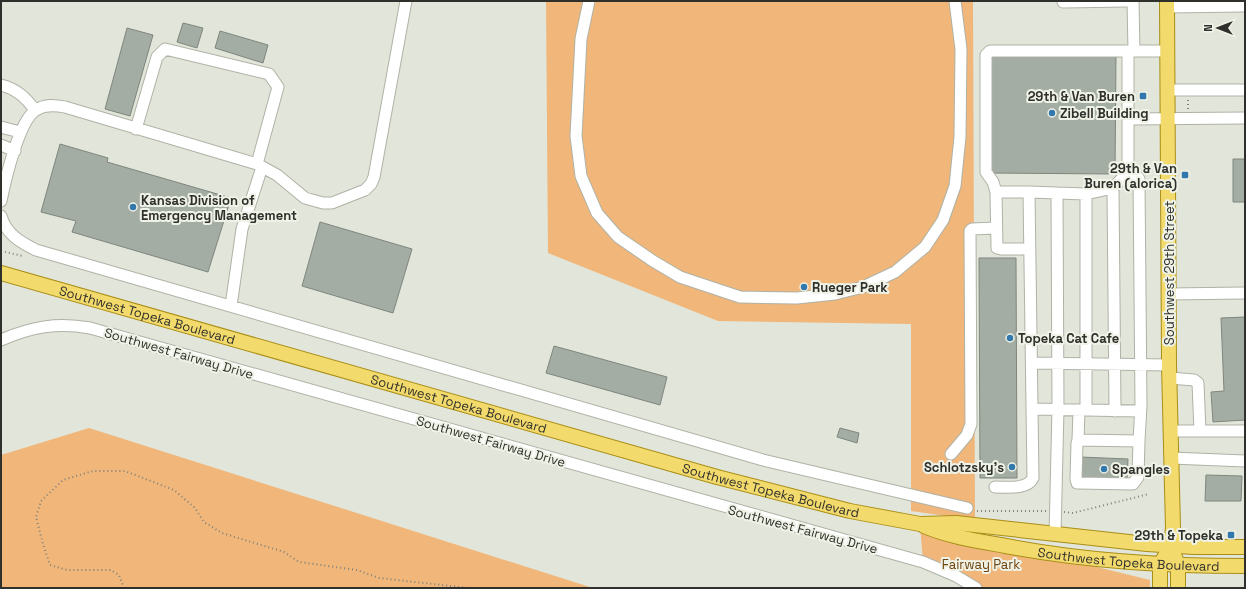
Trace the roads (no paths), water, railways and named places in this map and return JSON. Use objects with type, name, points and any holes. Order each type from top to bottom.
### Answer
[{"type":"main road","name":"Southwest 29th Street","points":[[1160,588],[1160,565],[1171,545],[1173,528],[1169,372],[1167,4]]},
{"type":"main road","name":"Southwest Topeka Boulevard","points":[[1,273],[717,477],[843,509],[920,524],[943,534],[1046,554],[1160,565],[1245,566]]},
{"type":"main road","name":"Southwest Topeka Boulevard","points":[[920,524],[956,523],[1055,535],[1171,545],[1245,547]]},
{"type":"main road","name":"Southwest 29th Street","points":[[1171,545],[1178,565],[1178,588]]},
{"type":"street","points":[[1,201],[20,132],[26,120],[35,110],[47,106],[66,106],[259,166],[277,175],[305,198],[323,203],[332,203],[365,190],[371,184],[374,177],[406,1]]},
{"type":"street","points":[[589,1],[581,39],[576,136],[581,176],[597,213],[618,237],[680,277],[740,297],[797,298],[834,294],[863,287],[895,272],[925,248],[943,220],[955,186],[960,138],[961,49],[955,1]]},
{"type":"street","points":[[1063,2],[1126,1]]},
{"type":"street","points":[[996,192],[1057,192],[1086,194],[1113,188],[1128,172],[1133,1]]},
{"type":"street","points":[[1167,4],[1245,6]]},
{"type":"street","points":[[136,129],[157,57],[165,49],[269,74],[278,87],[242,229],[231,306]]},
{"type":"street","points":[[1030,249],[997,248],[996,192],[993,182],[986,172],[986,55],[990,51],[1167,51]]},
{"type":"street","points":[[1,85],[18,91],[26,98],[35,110]]},
{"type":"street","points":[[1167,90],[1245,90]]},
{"type":"street","points":[[1129,119],[1245,118]]},
{"type":"street","points":[[1,127],[20,132]]},
{"type":"street","points":[[1,145],[15,151]]},
{"type":"street","points":[[1086,194],[1086,364],[1082,410],[1077,443],[1076,479],[1078,483],[1133,484],[1137,481],[1141,365],[1139,179],[1136,174],[1128,172]]},
{"type":"street","points":[[1113,188],[1115,410]]},
{"type":"street","points":[[995,487],[1026,486],[1031,483],[1033,478],[1029,192]]},
{"type":"street","points":[[1055,535],[1058,409],[1057,192]]},
{"type":"street","points":[[1,216],[8,231],[17,240],[36,250],[763,460],[967,508]]},
{"type":"street","points":[[951,454],[967,435],[971,424],[970,231],[972,228],[996,228]]},
{"type":"street","points":[[1169,294],[1245,293]]},
{"type":"street","name":"Southwest Fairway Drive","points":[[1,340],[18,333],[47,325],[61,324],[90,328],[923,562],[950,573],[976,588]]},
{"type":"street","points":[[1032,363],[1141,365],[1194,380],[1198,383],[1200,431]]},
{"type":"street","points":[[1032,409],[1140,411]]},
{"type":"street","points":[[1171,431],[1245,431]]},
{"type":"street","points":[[1078,440],[1138,441]]},
{"type":"street","points":[[1172,458],[1245,461]]},
{"type":"place","name":"29th & Van Buren","points":[[1143,96]]},
{"type":"place","name":"Zibell Building","points":[[1052,113]]},
{"type":"place","name":"29th & Van Buren (alorica)","points":[[1185,175]]},
{"type":"place","name":"Kansas Division of Emergency Management","points":[[133,207]]},
{"type":"place","name":"Rueger Park","points":[[804,287]]},
{"type":"place","name":"Topeka Cat Cafe","points":[[1010,338]]},
{"type":"place","name":"Schlotzsky's","points":[[1012,467]]},
{"type":"place","name":"Spangles","points":[[1104,469]]},
{"type":"place","name":"29th & Topeka","points":[[1231,535]]},
{"type":"park label","name":"Fairway Park","points":[[981,564]]}]
